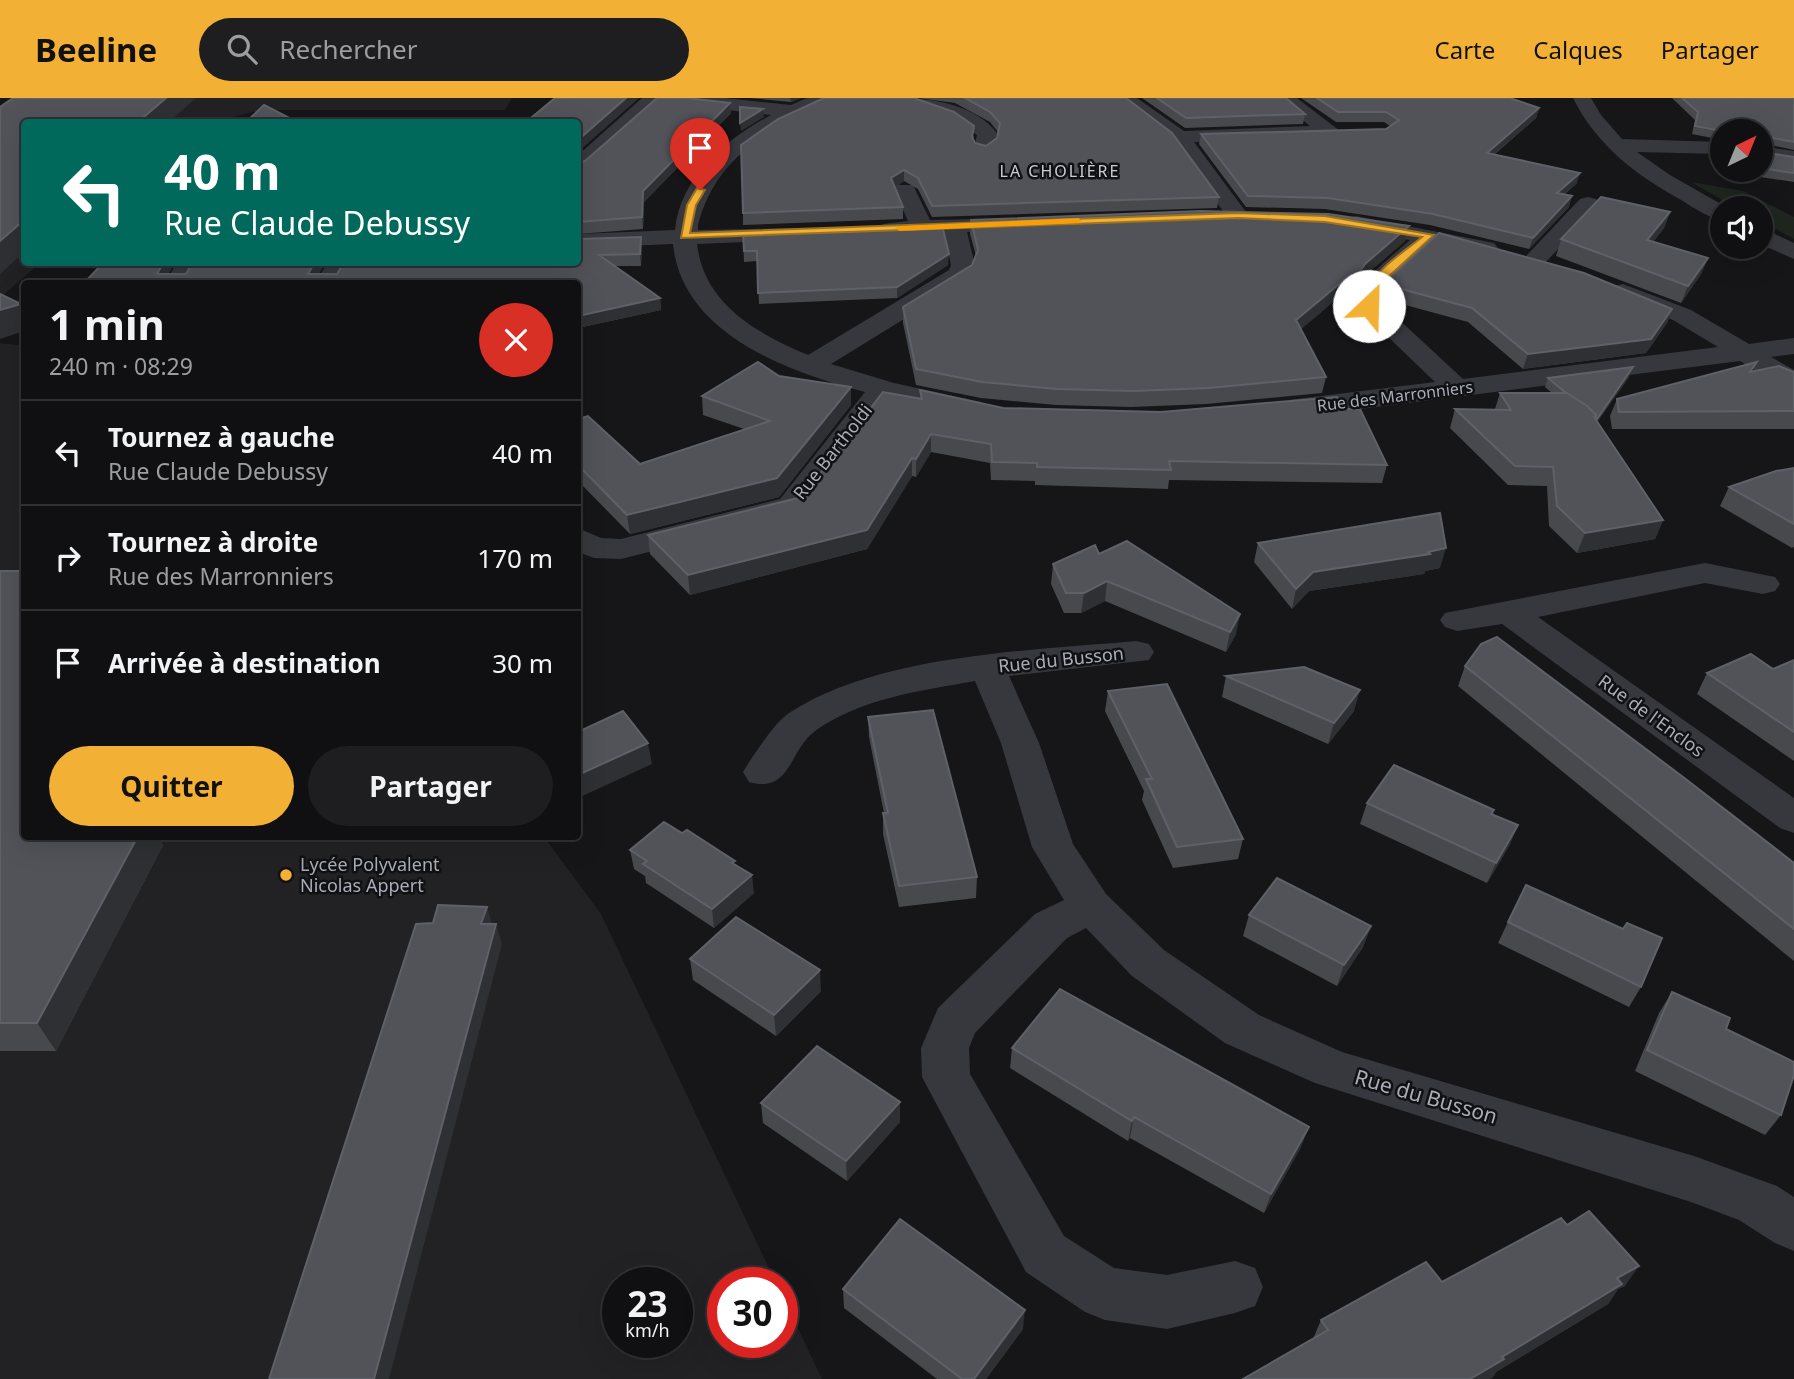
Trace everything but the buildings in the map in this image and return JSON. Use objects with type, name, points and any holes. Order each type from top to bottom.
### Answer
[{"type":"street","points":[[581,163],[651,100],[664,98]]},
{"type":"street","points":[[673,98],[792,111]]},
{"type":"street","points":[[823,98],[792,111],[733,148],[709,174],[691,205],[685,236],[693,280],[713,305],[757,341],[810,365],[882,389],[996,413]]},
{"type":"street","points":[[912,98],[962,116],[986,133],[984,148]]},
{"type":"street","points":[[1125,98],[1180,137],[1238,216]]},
{"type":"street","points":[[1180,137],[1337,131],[1285,98]]},
{"type":"street","points":[[1582,98],[1588,113],[1617,145],[1649,172],[1710,207]]},
{"type":"street","points":[[1617,145],[1710,148]]},
{"type":"street","points":[[1773,154],[1794,157]]},
{"type":"street","points":[[905,190],[922,228]]},
{"type":"street","points":[[1535,260],[1588,204]]},
{"type":"street","points":[[1212,216],[1265,216]]},
{"type":"street","points":[[1338,221],[1430,235],[1560,268]]},
{"type":"street","points":[[867,230],[1049,222]]},
{"type":"street","points":[[810,365],[960,274],[963,265],[954,226]]},
{"type":"street","points":[[581,240],[826,231]]},
{"type":"street","points":[[1430,235],[1371,286],[1367,295],[1369,306],[1457,388]]},
{"type":"street","points":[[1773,241],[1794,252]]},
{"type":"street","points":[[177,280],[188,266]]},
{"type":"street","points":[[328,280],[339,266]]},
{"type":"street","points":[[1597,281],[1682,315],[1794,382]]},
{"type":"street","name":"Rue des Marronniers","points":[[1263,412],[1794,346]]},
{"type":"street","name":"Rue Bartholdi","points":[[581,540],[594,548],[621,549],[791,506],[882,389]]},
{"type":"street","points":[[1457,620],[1509,614],[1705,573],[1763,584]]},
{"type":"street","name":"Rue de l'Enclos","points":[[1509,614],[1794,818]]},
{"type":"street","name":"Rue du Busson","points":[[762,772],[800,723],[874,687],[986,667],[1136,652]]},
{"type":"street","name":"Rue du Busson","points":[[986,667],[1020,743],[1053,847],[1091,906],[1148,963],[1242,1029],[1332,1069],[1694,1179],[1758,1203],[1794,1226]]},
{"type":"street","points":[[1091,906],[1051,926],[955,1022],[945,1048],[946,1077],[1045,1254],[1105,1293],[1167,1302],[1235,1287]]},
{"type":"shaded area","points":[[23,98],[512,98],[505,110],[261,110],[226,119],[21,119],[21,266],[37,266],[0,298],[0,114]]},
{"type":"shaded area","points":[[1691,182],[1743,191],[1753,196],[1715,196]]},
{"type":"shaded area","points":[[1773,206],[1794,217],[1794,239],[1773,228]]},
{"type":"shaded area","name":"Lycée Polyvalent Nicolas Appert","points":[[0,343],[21,346],[21,840],[546,840],[601,914],[768,1267],[707,1267],[707,1358],[798,1358],[798,1329],[822,1379],[0,1379]]},
{"type":"slow traffic","points":[[900,228],[1079,221]]},
{"type":"place","name":"Lycée Polyvalent Nicolas Appert","points":[[286,875]]},
{"type":"district","name":"LA CHOLIÈRE","points":[[1060,171]]},
{"type":"route","points":[[700,190],[691,205],[685,236],[1199,216],[1325,219],[1430,235],[1371,286],[1367,295],[1369,306]]}]
